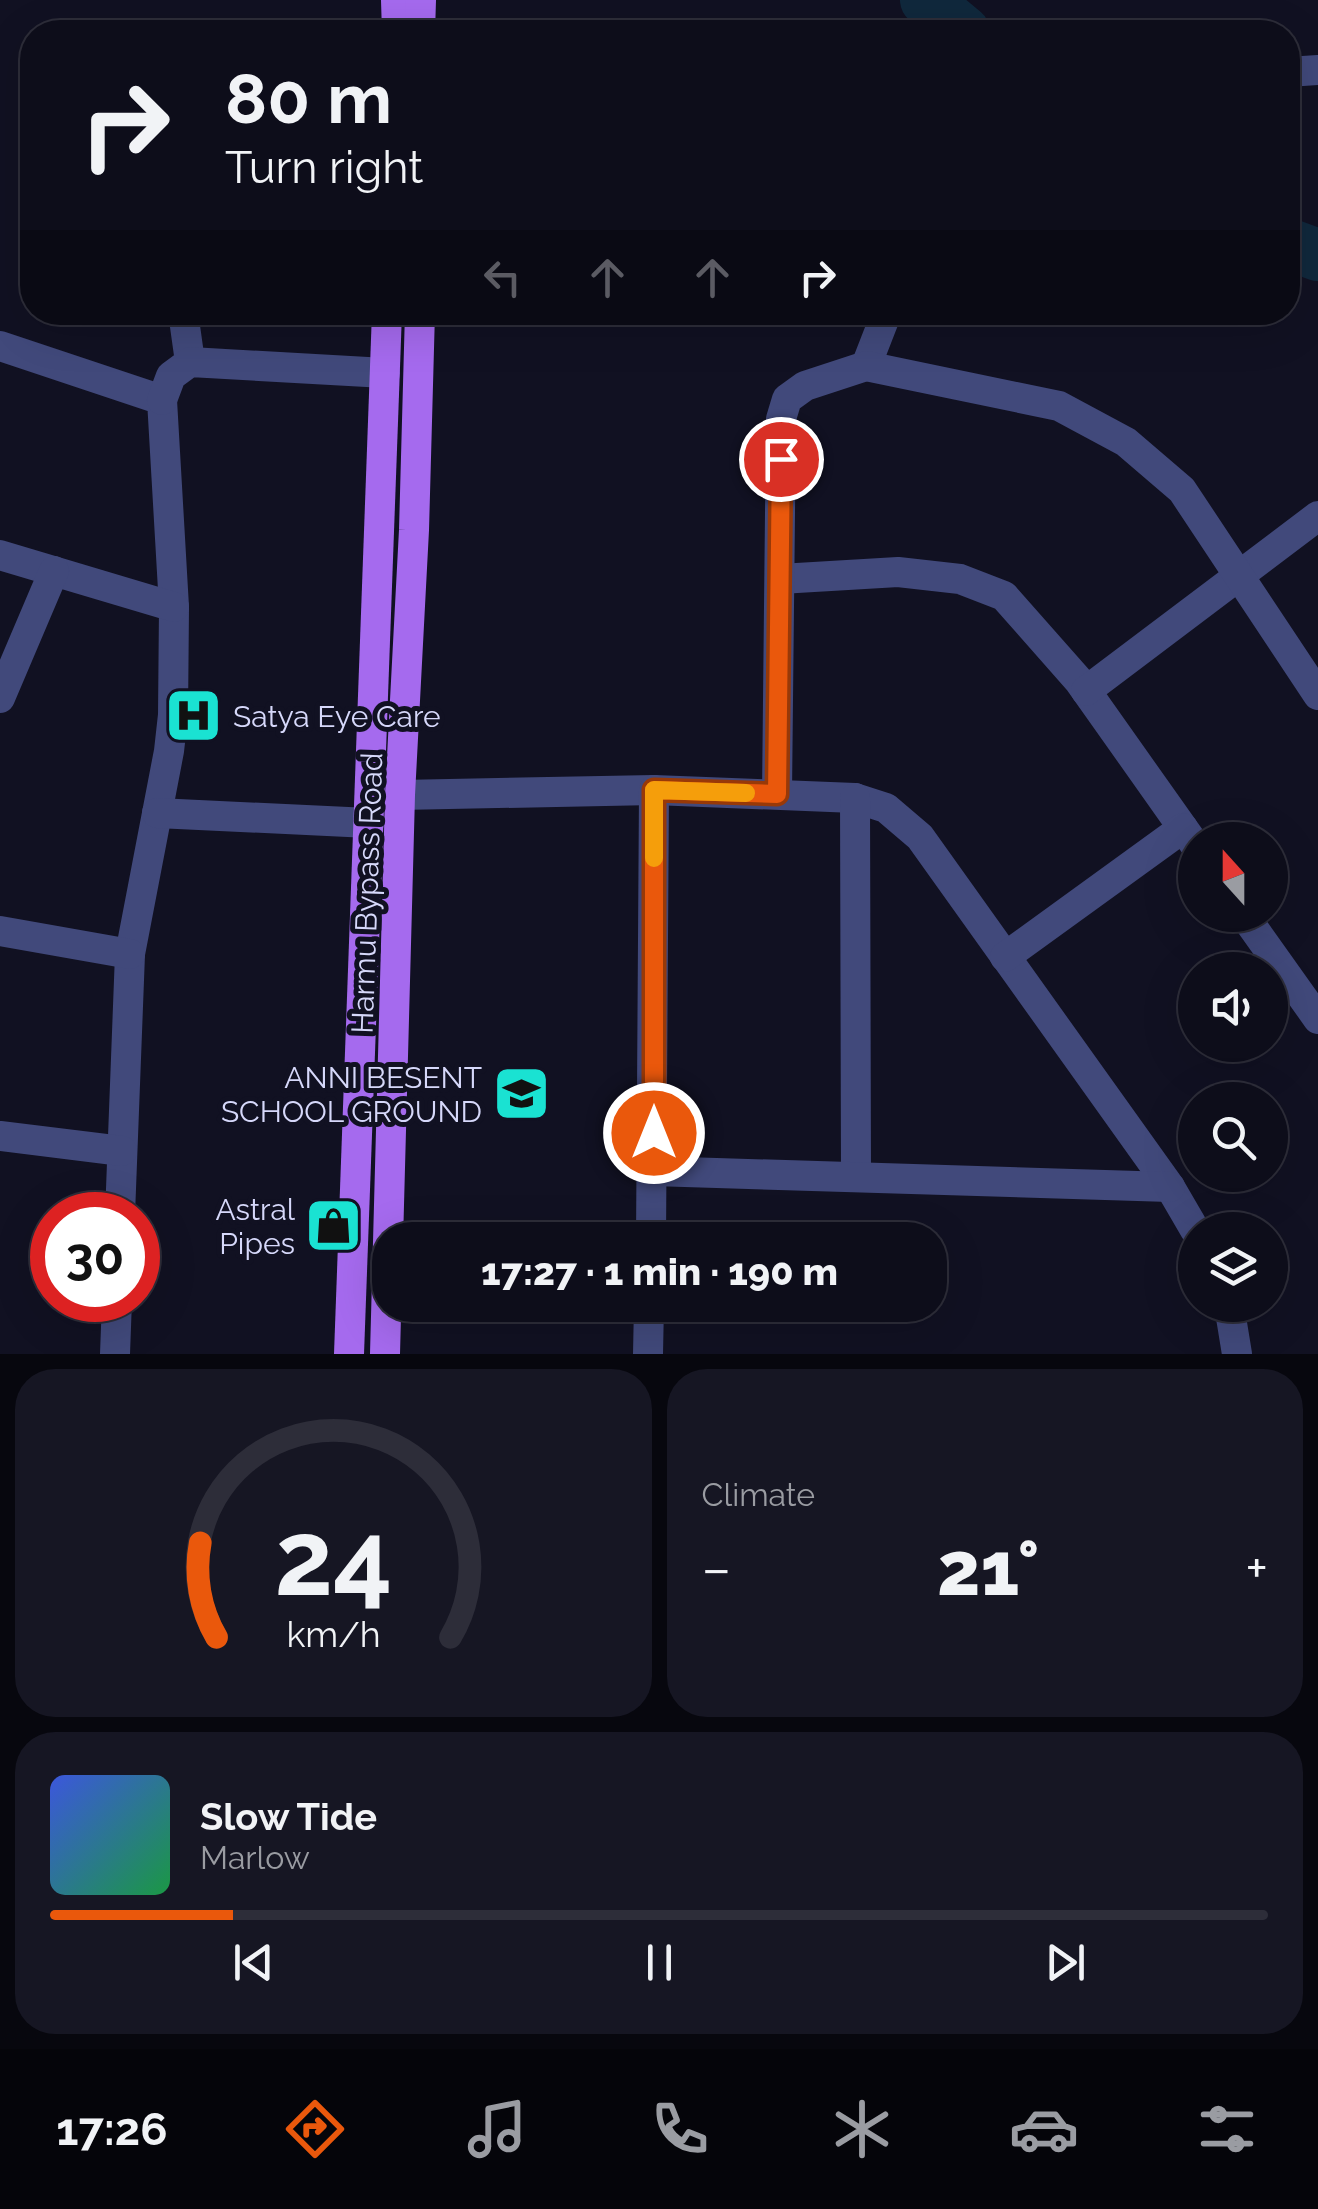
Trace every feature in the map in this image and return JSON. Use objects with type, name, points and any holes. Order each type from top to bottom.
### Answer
[{"type":"main road","name":"Harmu Bypass Road","points":[[349,1354],[387,325]]},
{"type":"main road","name":"Harmu Bypass Road","points":[[385,1354],[400,795],[420,325]]},
{"type":"street","points":[[185,325],[190,362]]},
{"type":"street","points":[[866,366],[882,325]]},
{"type":"street","points":[[0,346],[162,400]]},
{"type":"street","points":[[121,1192],[130,954],[173,714],[174,607],[162,400],[171,376],[190,362],[385,372]]},
{"type":"street","points":[[777,794],[781,419],[786,399],[805,386],[866,366],[1058,406],[1126,442],[1182,490],[1318,694]]},
{"type":"street","points":[[1086,691],[1318,516]]},
{"type":"street","points":[[0,555],[174,607]]},
{"type":"street","points":[[0,698],[54,571]]},
{"type":"street","points":[[780,579],[898,572],[960,579],[1004,596],[1086,691],[1179,822]]},
{"type":"street","points":[[400,795],[654,790],[856,798],[886,808],[920,837],[1185,1212]]},
{"type":"street","points":[[652,1222],[654,790]]},
{"type":"street","points":[[856,798],[856,1176]]},
{"type":"street","points":[[157,812],[369,823]]},
{"type":"street","points":[[1005,957],[1178,843]]},
{"type":"street","points":[[0,930],[130,954]]},
{"type":"street","points":[[1256,932],[1318,1019]]},
{"type":"street","points":[[0,1136],[122,1150]]},
{"type":"street","points":[[654,1171],[1170,1187]]},
{"type":"street","points":[[110,1352],[114,1322]]},
{"type":"street","points":[[648,1354],[649,1322]]},
{"type":"street","points":[[1232,1322],[1237,1354]]},
{"type":"waterway","points":[[926,0],[950,20]]},
{"type":"waterway","points":[[1300,248],[1318,255]]},
{"type":"slow traffic","points":[[654,858],[654,790],[746,793]]},
{"type":"place","name":"Satya Eye Care","points":[[194,716]]},
{"type":"place","name":"ANNI BESENT SCHOOL GROUND","points":[[521,1094]]},
{"type":"place","name":"Astral Pipes","points":[[334,1226]]},
{"type":"route","points":[[654,1133],[654,790],[777,794],[781,459]]}]
